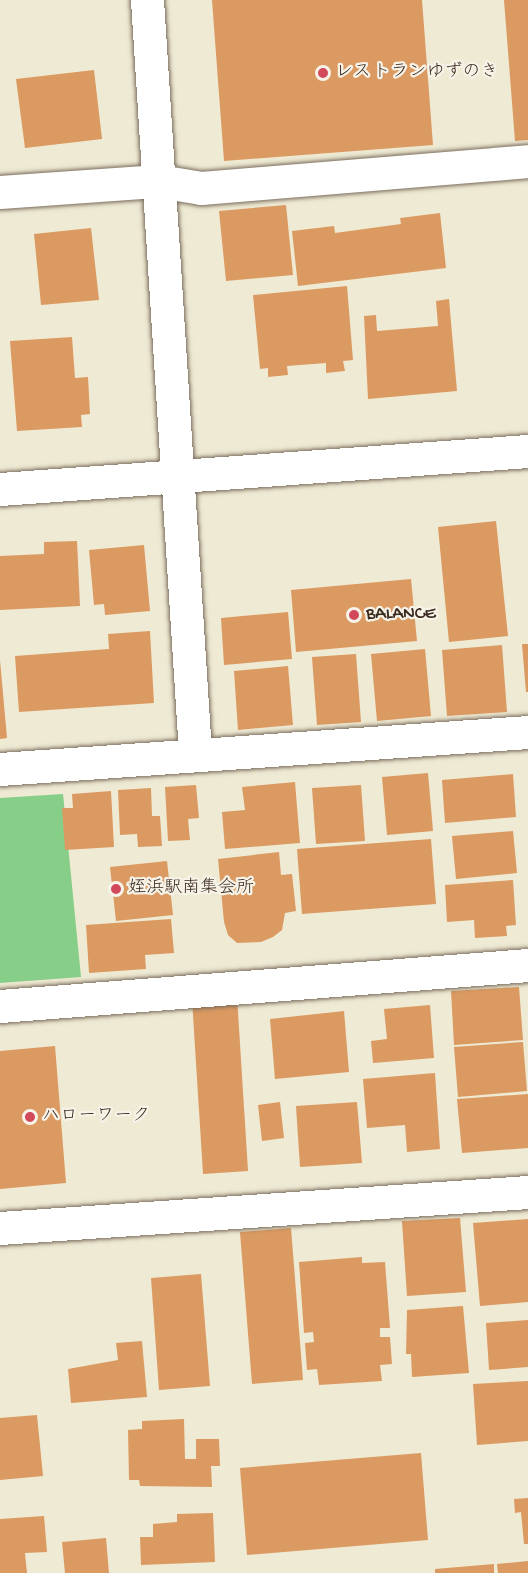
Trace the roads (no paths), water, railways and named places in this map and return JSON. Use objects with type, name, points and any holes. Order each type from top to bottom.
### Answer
[{"type":"street","points":[[147,0],[180,476],[195,753]]},
{"type":"street","points":[[0,192],[159,181],[201,188],[528,161]]},
{"type":"street","points":[[0,489],[528,451]]},
{"type":"street","points":[[0,769],[195,753],[528,732]]},
{"type":"street","points":[[0,1006],[528,965]]},
{"type":"street","points":[[0,1228],[528,1192]]},
{"type":"place","name":"レストランゆずのき","points":[[323,73]]},
{"type":"place","name":"BALANCE","points":[[354,615]]},
{"type":"place","name":"姪浜駅南集会所","points":[[116,889]]},
{"type":"place","name":"ハローワーク","points":[[30,1117]]}]
